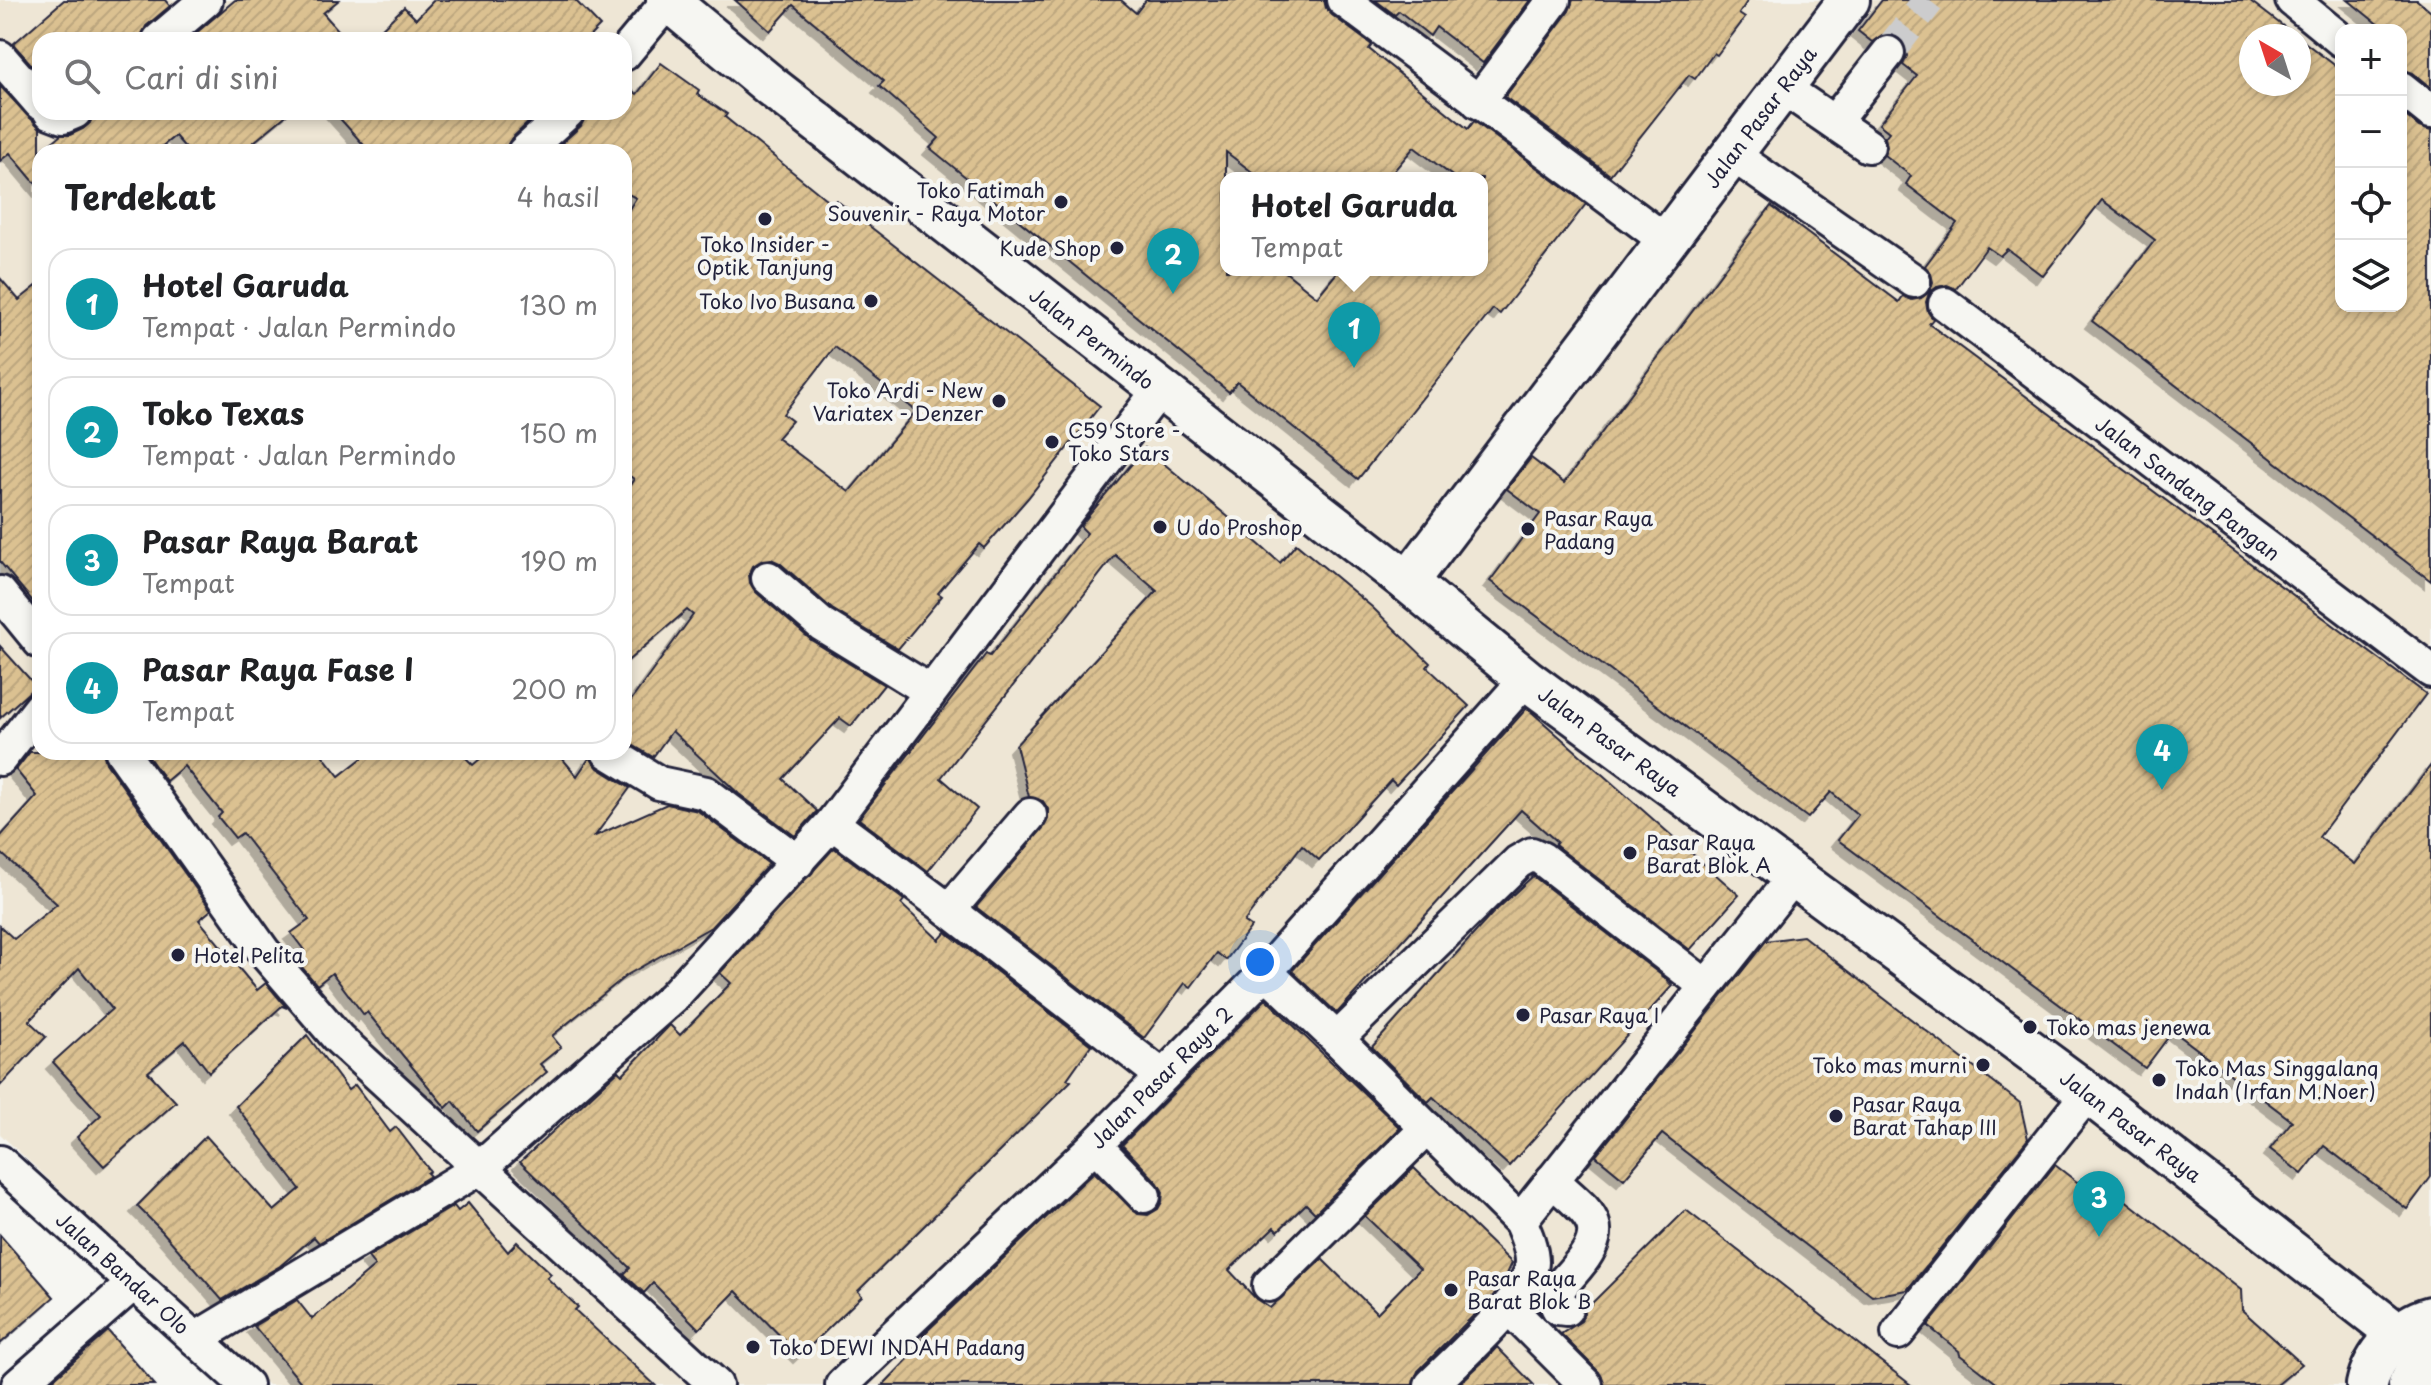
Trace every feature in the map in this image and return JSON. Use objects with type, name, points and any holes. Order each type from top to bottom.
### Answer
[{"type":"main road","name":"Jalan Pasar Raya","points":[[1849,0],[1408,582],[1526,679],[2420,1335]]},
{"type":"main road","name":"Jalan Permindo","points":[[668,1],[772,87],[1408,582]]},
{"type":"main road","points":[[2367,1385],[2383,1350],[2420,1335],[2421,1361],[2409,1385]]},
{"type":"street","points":[[168,32],[206,0]]},
{"type":"street","points":[[1343,0],[1665,240]]},
{"type":"street","points":[[1478,102],[1554,0]]},
{"type":"street","points":[[2292,0],[2335,35]]},
{"type":"street","points":[[632,44],[668,1]]},
{"type":"street","points":[[1834,122],[1888,53]]},
{"type":"street","points":[[0,57],[32,94]]},
{"type":"street","points":[[1782,87],[1868,146]]},
{"type":"street","points":[[2407,93],[2431,112]]},
{"type":"street","points":[[533,144],[559,120]]},
{"type":"street","points":[[1733,155],[1904,274]]},
{"type":"street","name":"Jalan Sandang Pangan","points":[[1945,304],[2431,671]]},
{"type":"street","points":[[195,1339],[480,1168],[672,998],[832,823],[1159,390]]},
{"type":"street","points":[[768,578],[821,624],[930,691]]},
{"type":"street","points":[[0,593],[32,632]]},
{"type":"street","name":"Jalan Pasar Raya 2","points":[[842,1385],[1095,1145],[1266,972],[1526,679]]},
{"type":"street","points":[[0,759],[32,718]]},
{"type":"street","points":[[128,760],[264,952],[338,1038],[716,1385]]},
{"type":"street","points":[[621,760],[659,783],[706,793],[798,862]]},
{"type":"street","points":[[949,910],[1030,815]]},
{"type":"street","points":[[832,823],[1161,1075]]},
{"type":"street","points":[[1337,1039],[1518,862],[1532,854],[1706,986]]},
{"type":"street","points":[[1520,1221],[1794,876]]},
{"type":"street","points":[[1266,972],[1520,1221],[1528,1238],[1532,1264],[1527,1282],[1508,1307],[1431,1385]]},
{"type":"street","points":[[1898,1333],[2088,1093]]},
{"type":"street","points":[[1269,1285],[1427,1128]]},
{"type":"street","points":[[1095,1145],[1144,1196]]},
{"type":"street","name":"Jalan Bandar Olo","points":[[0,1162],[246,1385]]},
{"type":"street","points":[[1552,1180],[1586,1212],[1594,1223],[1596,1236],[1589,1253],[1557,1290],[1554,1299],[1558,1308],[1566,1309]]},
{"type":"street","points":[[18,1385],[134,1283]]},
{"type":"street","points":[[1508,1307],[1586,1385]]},
{"type":"shaded area","name":"Pasar Raya Padang","points":[[0,0],[2431,0],[2431,1381],[2427,1385],[268,1385],[0,1134]]},
{"type":"building","points":[[64,0],[165,0],[170,6],[146,26],[143,32],[32,32],[32,65],[13,44]]},
{"type":"building","points":[[235,0],[339,0],[323,13],[340,32],[197,32]]},
{"type":"building","points":[[434,0],[575,0],[600,26],[594,32],[378,32],[404,7],[416,19]]},
{"type":"building","points":[[735,0],[1121,0],[1136,13],[1146,0],[1324,0],[1332,15],[1372,45],[1369,49],[1468,129],[1474,121],[1586,204],[1500,314],[1493,309],[1358,479],[1237,382],[1229,392],[930,148],[939,138],[879,86],[884,81],[793,5],[770,31]]},
{"type":"building","points":[[1375,0],[1530,0],[1483,63],[1436,27],[1430,36],[1399,11],[1395,15]]},
{"type":"building","points":[[1573,0],[1748,0],[1739,14],[1745,18],[1717,55],[1714,53],[1695,79],[1689,75],[1610,175],[1505,97],[1569,11]]},
{"type":"building","points":[[1882,0],[2249,0],[2280,24],[2239,24],[2239,96],[2311,96],[2311,47],[2335,65],[2335,312],[2407,312],[2407,117],[2419,127],[2431,131],[2431,581],[2092,321],[2155,240],[2102,200],[2043,276],[2007,249],[2000,256],[1987,247],[1956,289],[1947,285],[1937,287],[1929,293],[1926,302],[1933,319],[1929,324],[2426,694],[2319,837],[2355,864],[2431,765],[2431,1177],[2407,1209],[2324,1146],[2302,1174],[2270,1149],[2292,1121],[2173,1031],[2145,1068],[1838,840],[1858,815],[1831,792],[1808,818],[1490,581],[1540,514],[1507,489],[1531,458],[1564,483],[1771,206],[1899,302],[1903,296],[1912,300],[1930,291],[1933,282],[1925,266],[1957,223],[1906,184],[1911,176],[1884,155],[1887,147],[1885,137],[1889,132],[1879,124],[1917,76],[1903,65],[1907,56],[1906,47],[1899,38],[1882,35],[1872,42],[1858,31]]},
{"type":"building","points":[[2348,0],[2417,0],[2431,12],[2431,88],[2407,71],[2407,24],[2378,24]]},
{"type":"building","points":[[661,63],[699,90],[697,94],[727,114],[725,117],[832,204],[836,200],[1100,406],[1028,498],[984,548],[979,544],[938,593],[942,596],[898,649],[832,609],[780,563],[771,559],[753,566],[749,575],[756,592],[811,640],[884,685],[851,726],[840,718],[783,779],[817,811],[795,836],[739,794],[672,731],[653,757],[632,745],[632,699],[693,615],[687,610],[632,657],[632,204],[636,198],[632,196],[632,144],[561,144],[584,120],[632,120],[632,91],[637,94]],"holes":[[[835,347],[916,411],[849,492],[777,438],[792,421],[783,414]]]},
{"type":"building","points":[[0,86],[40,128],[40,144],[32,144],[32,179],[10,153],[0,161]]},
{"type":"building","points":[[91,120],[280,120],[252,144],[182,144],[175,136],[165,144],[50,144],[61,135],[83,129]]},
{"type":"building","points":[[341,120],[531,120],[509,144],[363,144]]},
{"type":"building","points":[[0,278],[19,300],[32,289],[32,600],[0,562]]},
{"type":"building","points":[[1145,448],[1280,563],[1296,544],[1372,607],[1430,663],[1427,667],[1469,706],[1396,785],[1391,780],[1319,860],[1302,845],[1244,922],[1251,927],[1226,960],[1217,953],[1191,987],[1185,983],[1144,1038],[976,907],[1048,819],[1048,809],[1043,801],[1029,797],[1016,745],[1157,591],[1115,555],[941,778],[977,809],[928,871],[859,819],[986,654],[990,656],[1087,533],[1080,526]]},
{"type":"building","points":[[0,646],[32,682],[32,690],[0,718]]},
{"type":"building","name":"Pasar Raya Barat Blok A","points":[[1527,708],[1739,895],[1690,950],[1555,845],[1557,842],[1521,810],[1337,1013],[1292,971]]},
{"type":"building","points":[[30,752],[32,760],[105,760],[211,910],[199,920],[257,990],[266,983],[287,1008],[282,1006],[209,1072],[185,1041],[148,1072],[176,1102],[104,1166],[77,1137],[101,1115],[53,1062],[112,1009],[79,968],[29,1021],[46,1037],[0,1086],[0,926],[14,939],[57,904],[0,852],[0,837],[37,796],[16,770]]},
{"type":"building","points":[[151,760],[326,760],[339,776],[360,760],[468,760],[473,765],[479,760],[564,760],[577,776],[588,760],[592,760],[598,768],[630,788],[595,836],[667,804],[698,811],[769,864],[711,927],[627,975],[552,1036],[561,1047],[540,1064],[547,1072],[477,1131],[453,1101],[446,1108],[367,1012],[364,1015],[332,973],[317,985],[294,958],[304,950],[291,933],[309,920],[242,833],[235,838],[218,817],[222,813],[184,766],[166,781]]},
{"type":"building","points":[[834,848],[904,900],[901,904],[939,940],[946,932],[1091,1045],[1067,1079],[1071,1081],[858,1291],[862,1296],[800,1356],[736,1291],[699,1329],[653,1283],[644,1293],[624,1274],[630,1268],[520,1162],[618,1071],[622,1075],[670,1025],[680,1035],[731,983],[720,973]]},
{"type":"building","name":"Pasar Raya I","points":[[1533,876],[1672,986],[1509,1166],[1433,1097],[1428,1102],[1372,1047],[1492,914]]},
{"type":"building","name":"Pasar Raya Barat Tahap III","points":[[1803,936],[2020,1103],[2028,1139],[1907,1290],[1872,1296],[1662,1134],[1624,1179],[1596,1156],[1766,941]]},
{"type":"building","points":[[1266,999],[1400,1128],[1315,1213],[1306,1204],[1278,1231],[1274,1227],[1229,1270],[1256,1299],[1270,1308],[1322,1259],[1377,1313],[1420,1269],[1365,1216],[1414,1168],[1512,1263],[1492,1297],[1418,1371],[1413,1385],[883,1385],[915,1352],[913,1350],[925,1337],[923,1335],[1094,1172],[1138,1214],[1148,1215],[1158,1209],[1163,1192],[1158,1183],[1122,1145]]},
{"type":"building","points":[[307,1035],[348,1090],[355,1085],[390,1132],[396,1127],[430,1171],[427,1173],[430,1176],[319,1243],[314,1237],[280,1266],[222,1300],[137,1206],[206,1136],[274,1211],[300,1189],[236,1106]]},
{"type":"building","points":[[2055,1165],[2077,1182],[2097,1178],[2241,1290],[2242,1310],[2302,1364],[2277,1385],[1999,1385],[1960,1355],[1928,1326]]},
{"type":"building","points":[[468,1203],[508,1252],[517,1242],[551,1274],[547,1278],[578,1307],[575,1310],[655,1385],[303,1385],[254,1326],[297,1300],[312,1319],[375,1266],[368,1257],[454,1206],[458,1211]]},
{"type":"building","points":[[1686,1210],[1911,1385],[1604,1385],[1599,1372],[1561,1334],[1581,1321],[1585,1310]]},
{"type":"building","points":[[0,1235],[54,1297],[0,1344]]},
{"type":"building","points":[[108,1331],[155,1385],[47,1385]]},
{"type":"building","points":[[1497,1347],[1534,1385],[1458,1385],[1487,1358]]},
{"type":"tunnel","points":[[1888,53],[1929,0]]},
{"type":"place","name":"Toko Fatimah Souvenir - Raya Motor","points":[[1061,202]]},
{"type":"place","name":"Toko Insider - Optik Tanjung","points":[[765,219]]},
{"type":"place","name":"Kude Shop","points":[[1117,248]]},
{"type":"place","name":"Toko Texas","points":[[1173,294]]},
{"type":"place","name":"Toko Ivo Busana","points":[[871,301]]},
{"type":"place","name":"Hotel Garuda","points":[[1354,368]]},
{"type":"place","name":"Toko Ardi - New Variatex - Denzer","points":[[999,401]]},
{"type":"place","name":"C59 Store - Toko Stars","points":[[1052,442]]},
{"type":"place","name":"U do Proshop","points":[[1160,527]]},
{"type":"place","name":"Pasar Raya Padang","points":[[1528,529]]},
{"type":"place","name":"Pasar Raya Fase I","points":[[2162,790]]},
{"type":"place","name":"Pasar Raya Barat Blok A","points":[[1630,853]]},
{"type":"place","name":"Hotel Pelita","points":[[178,955]]},
{"type":"place","name":"Pasar Raya I","points":[[1523,1015]]},
{"type":"place","name":"Toko mas jenewa","points":[[2030,1027]]},
{"type":"place","name":"Toko mas murni","points":[[1983,1065]]},
{"type":"place","name":"Toko Mas Singgalang Indah (Irfan M.Noer)","points":[[2159,1080]]},
{"type":"place","name":"Pasar Raya Barat Tahap III","points":[[1836,1116]]},
{"type":"place","name":"Pasar Raya Barat","points":[[2099,1237]]},
{"type":"place","name":"Pasar Raya Barat Blok B","points":[[1451,1290]]},
{"type":"place","name":"Toko DEWI INDAH Padang","points":[[753,1347]]}]
